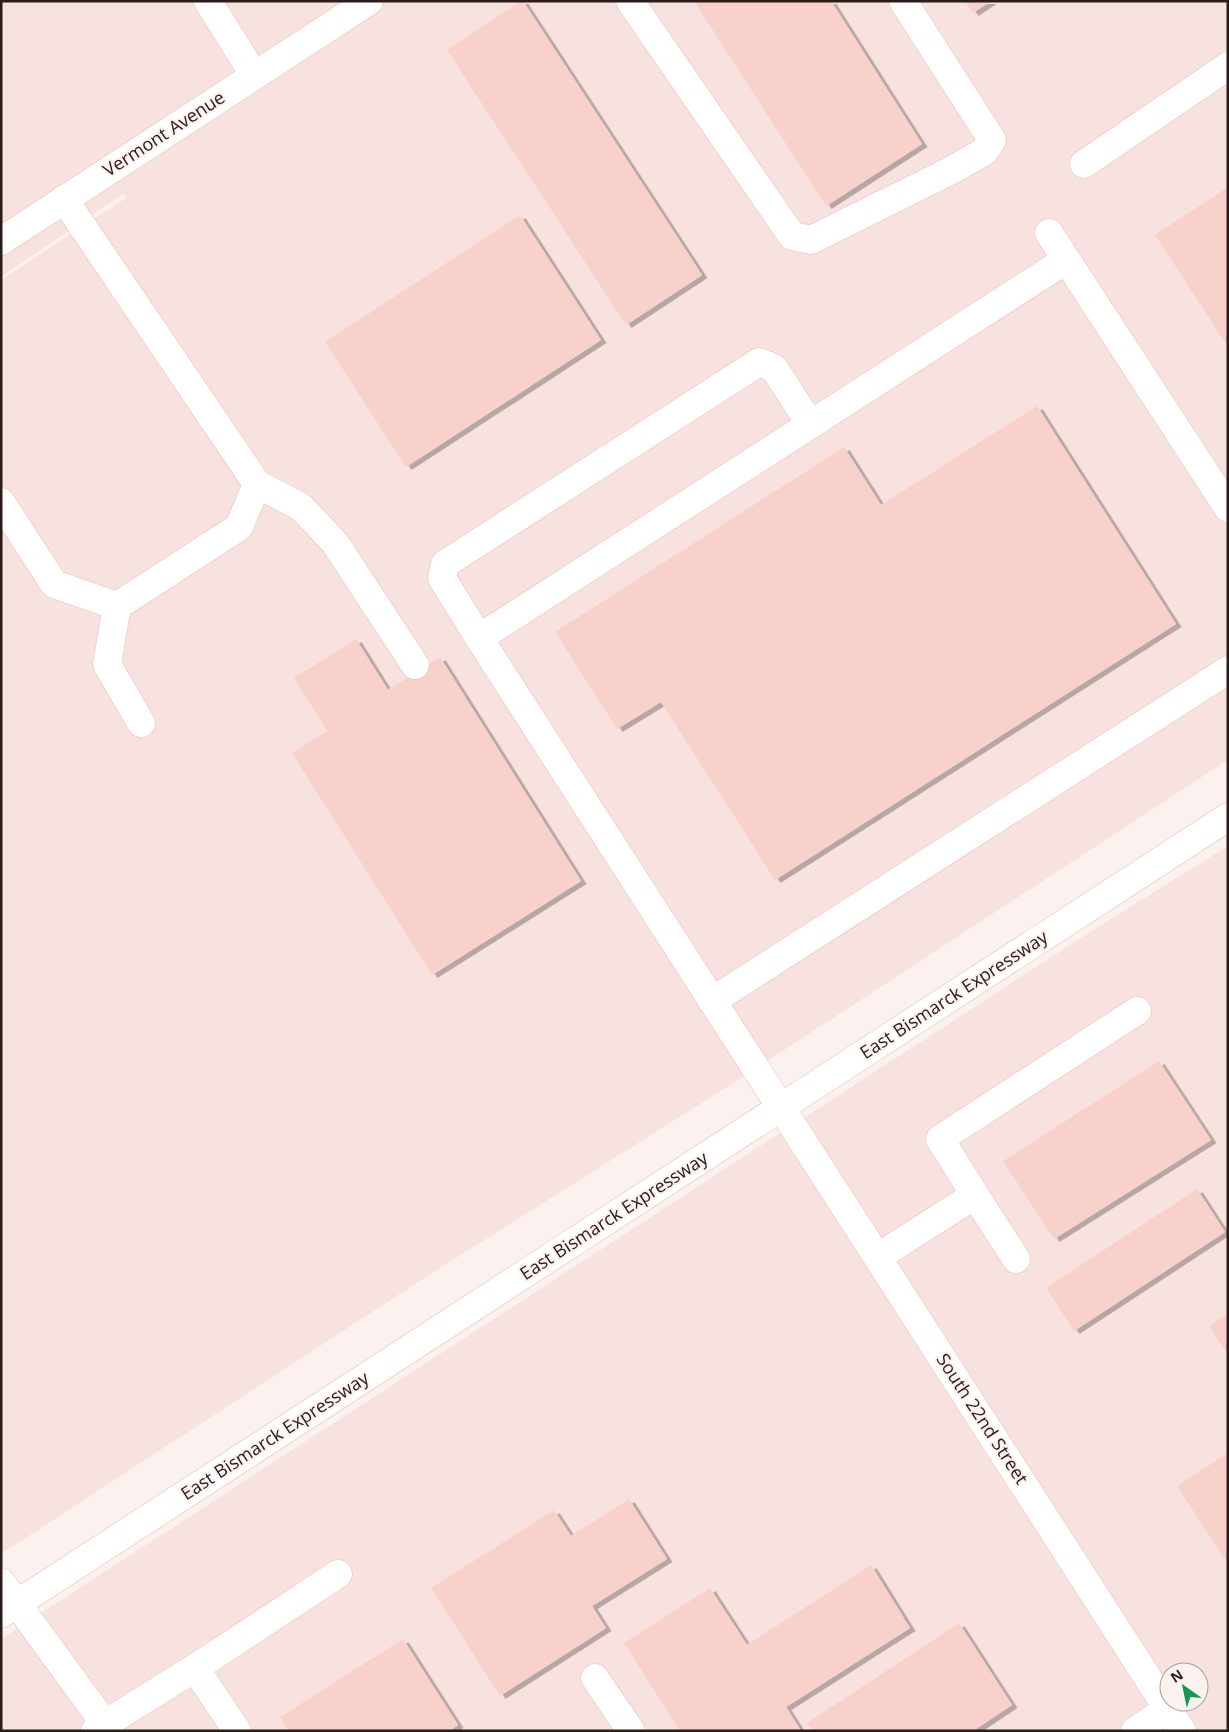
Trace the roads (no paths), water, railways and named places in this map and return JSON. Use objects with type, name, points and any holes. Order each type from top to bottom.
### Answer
[{"type":"main road","points":[[208,1],[254,75]]},
{"type":"main road","name":"Vermont Avenue","points":[[1,241],[369,1]]},
{"type":"main road","points":[[630,1],[792,236],[811,240],[984,152],[992,140],[903,1]]},
{"type":"main road","points":[[1084,164],[1228,66]]},
{"type":"main road","points":[[64,199],[257,484],[301,507],[335,543],[415,665]]},
{"type":"main road","points":[[1049,233],[1228,508]]},
{"type":"main road","points":[[479,638],[1066,260]]},
{"type":"main road","name":"South 22nd Street","points":[[810,424],[774,368],[759,362],[445,564],[442,578],[780,1108],[1175,1720]]},
{"type":"main road","points":[[141,723],[107,664],[117,606],[239,527],[257,484]]},
{"type":"main road","points":[[1,502],[54,584],[117,606]]},
{"type":"main road","points":[[712,1001],[1228,670]]},
{"type":"main road","name":"East Bismarck Expressway","points":[[9,1609],[1228,818]]},
{"type":"main road","points":[[1016,1259],[940,1139],[1137,1011]]},
{"type":"main road","points":[[878,1258],[975,1195]]},
{"type":"main road","points":[[1,1582],[9,1609],[103,1729],[338,1574]]},
{"type":"main road","points":[[195,1668],[238,1731]]},
{"type":"main road","points":[[595,1678],[631,1731]]},
{"type":"main road","points":[[1136,1731],[1175,1720]]}]
